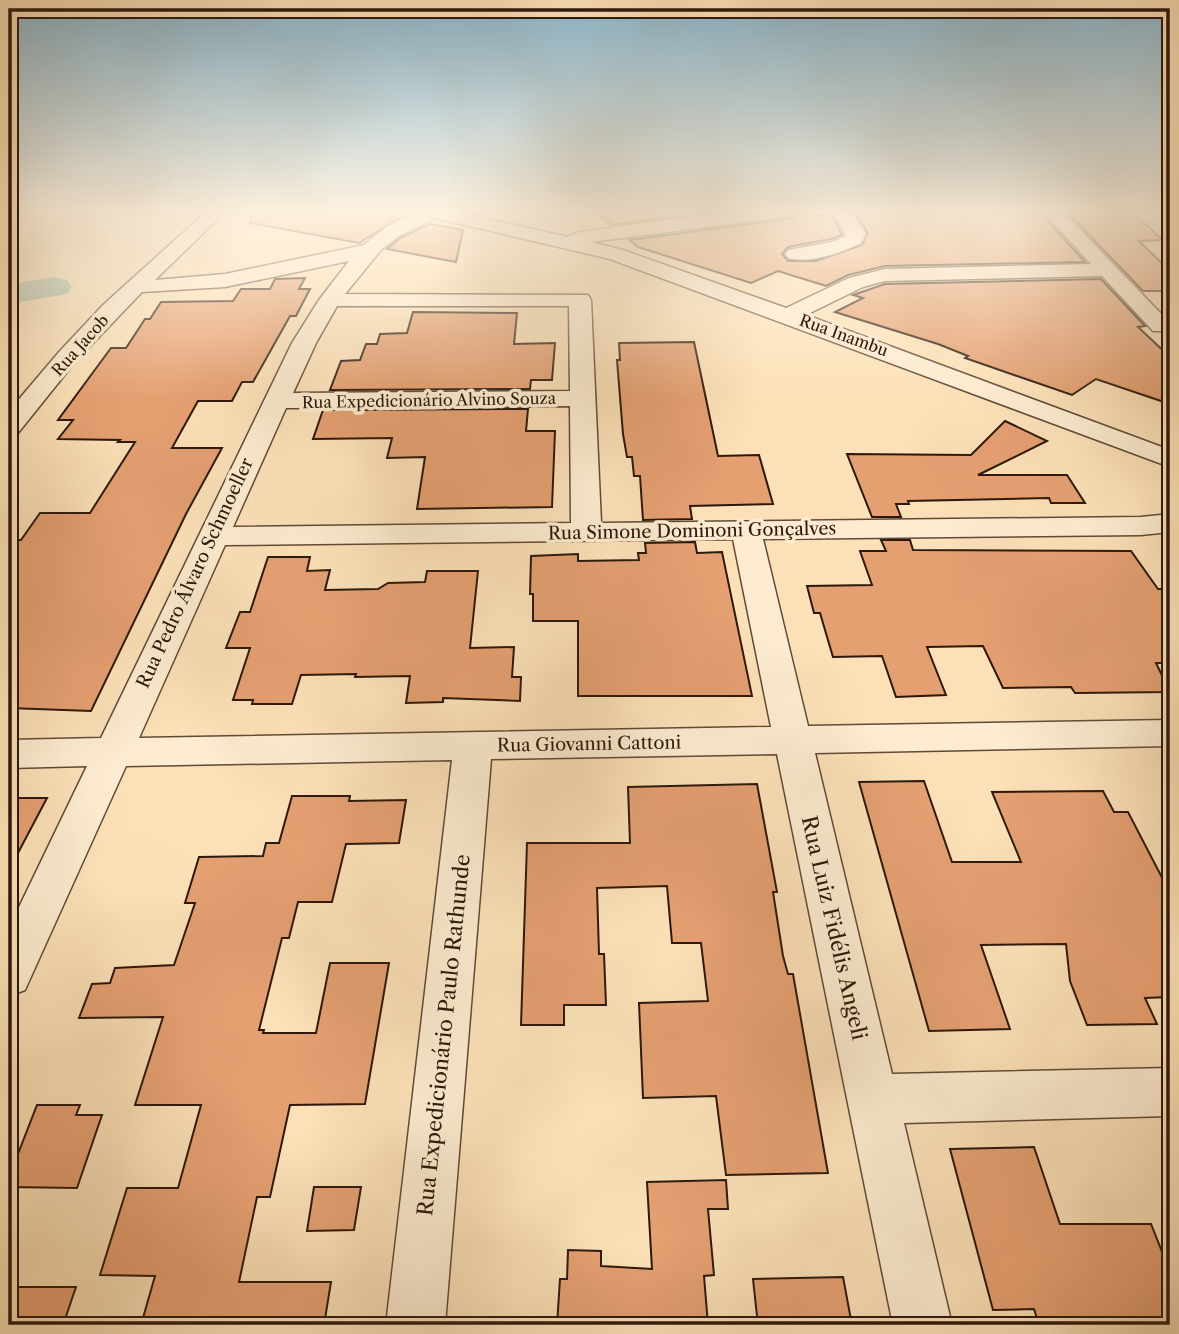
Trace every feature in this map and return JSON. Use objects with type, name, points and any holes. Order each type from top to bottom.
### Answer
[{"type":"street","name":"Rua Jacob","points":[[9,427],[67,357],[150,273]]},
{"type":"street","points":[[136,286],[178,287],[230,281],[265,273]]},
{"type":"street","name":"Rua Pedro Álvaro Schmoeller","points":[[9,976],[275,401],[304,343],[330,300],[351,273]]},
{"type":"street","name":"Rua Inambu","points":[[670,273],[1170,459]]},
{"type":"street","points":[[789,316],[856,282],[877,276],[983,273]]},
{"type":"street","points":[[1111,273],[1161,326]]},
{"type":"street","points":[[330,300],[580,300],[586,532]]},
{"type":"street","name":"Rua Expedicionário Alvino Souza","points":[[275,401],[583,398]]},
{"type":"street","name":"Rua Simone Dominoni Gonçalves","points":[[213,536],[1141,526],[1170,523]]},
{"type":"street","name":"Rua Luiz Fidélis Angeli","points":[[746,530],[923,1325]]},
{"type":"street","name":"Rua Giovanni Cattoni","points":[[9,754],[1170,733]]},
{"type":"street","name":"Rua Expedicionário Paulo Rathunde","points":[[416,1325],[473,746]]},
{"type":"street","points":[[873,1099],[1170,1092]]},
{"type":"building","points":[[720,273],[773,273],[751,283]]},
{"type":"building","points":[[785,273],[855,273],[826,286]]},
{"type":"building","points":[[1126,273],[1170,273],[1170,291],[1143,291]]},
{"type":"building","points":[[305,278],[299,289],[310,289],[296,316],[290,316],[253,382],[242,382],[232,401],[198,401],[172,448],[222,448],[186,514],[91,711],[9,708],[9,540],[21,540],[40,513],[90,513],[135,442],[58,439],[73,420],[58,420],[111,348],[126,348],[145,319],[150,319],[161,302],[233,301],[241,289],[270,289],[275,279]]},
{"type":"building","points":[[1101,279],[1145,326],[1138,327],[1170,357],[1170,404],[1096,379],[1072,395],[965,358],[968,356],[938,344],[835,312],[863,298],[853,295],[885,284]]},
{"type":"building","points":[[413,312],[517,313],[514,344],[555,343],[552,380],[531,380],[530,389],[330,390],[341,361],[360,360],[366,344],[377,344],[380,334],[407,333]]},
{"type":"building","points":[[694,342],[718,456],[759,455],[773,504],[690,506],[692,519],[643,520],[640,476],[634,476],[632,457],[627,457],[623,434],[617,360],[620,360],[619,343]]},
{"type":"building","points":[[528,409],[526,431],[555,431],[552,507],[417,509],[425,457],[387,458],[392,438],[313,439],[323,410]]},
{"type":"building","points":[[1005,421],[1047,441],[978,475],[1067,475],[1085,503],[1051,503],[1049,498],[908,501],[909,504],[896,504],[901,517],[872,517],[847,454],[971,455]]},
{"type":"building","points":[[881,540],[910,540],[913,550],[1131,551],[1158,589],[1170,589],[1170,663],[1156,663],[1170,692],[1075,693],[1071,687],[1003,688],[983,646],[927,647],[946,695],[896,697],[882,656],[833,657],[820,613],[814,613],[807,586],[872,585],[860,551],[886,551]]},
{"type":"building","points":[[695,542],[697,553],[722,552],[752,696],[578,696],[578,621],[533,621],[533,594],[530,594],[531,556],[578,554],[578,561],[639,560],[638,553],[646,553],[645,543]]},
{"type":"building","points":[[268,557],[310,557],[307,571],[330,570],[325,590],[378,589],[388,583],[425,582],[427,571],[478,571],[470,648],[514,647],[512,677],[521,677],[520,701],[443,698],[443,702],[406,703],[410,676],[355,677],[356,674],[301,675],[292,704],[252,704],[253,700],[233,700],[250,648],[226,648],[240,612],[250,612]]},
{"type":"building","points":[[924,781],[952,862],[1021,862],[992,792],[1103,791],[1114,812],[1128,812],[1170,893],[1170,997],[1145,998],[1157,1024],[1087,1025],[1070,981],[1066,944],[981,945],[1010,1029],[929,1031],[859,782]]},
{"type":"building","points":[[757,784],[777,892],[773,892],[783,956],[788,974],[793,974],[828,1173],[726,1175],[716,1096],[643,1098],[639,1003],[708,1001],[701,943],[672,943],[667,886],[597,888],[599,954],[604,954],[606,1005],[564,1005],[564,1025],[521,1025],[527,843],[630,843],[628,787]]},
{"type":"building","points":[[292,796],[350,796],[349,801],[406,800],[399,843],[346,844],[332,902],[298,902],[289,938],[282,938],[259,1030],[264,1030],[263,1033],[316,1033],[330,963],[389,963],[365,1104],[290,1105],[270,1197],[257,1197],[239,1282],[331,1282],[324,1325],[141,1325],[155,1276],[100,1275],[127,1188],[178,1188],[201,1105],[135,1105],[163,1017],[79,1018],[92,984],[110,983],[115,968],[174,965],[195,903],[185,903],[199,857],[263,856],[266,843],[279,843]]},
{"type":"building","points":[[9,798],[47,798],[9,870]]},
{"type":"building","points":[[37,1105],[80,1105],[76,1115],[102,1115],[77,1188],[9,1187],[9,1177]]},
{"type":"building","points":[[1034,1147],[1060,1224],[1151,1224],[1170,1272],[1170,1325],[1039,1325],[1034,1309],[993,1310],[950,1149]]},
{"type":"building","points":[[726,1180],[728,1209],[708,1209],[714,1275],[704,1276],[708,1325],[557,1325],[560,1279],[567,1279],[568,1250],[601,1251],[601,1266],[652,1269],[647,1182]]},
{"type":"building","points":[[314,1187],[361,1187],[354,1230],[307,1231]]},
{"type":"building","points":[[843,1277],[852,1325],[758,1325],[753,1279]]},
{"type":"building","points":[[9,1287],[76,1287],[63,1325],[9,1325]]},
{"type":"waterway","points":[[9,294],[55,287]]}]
